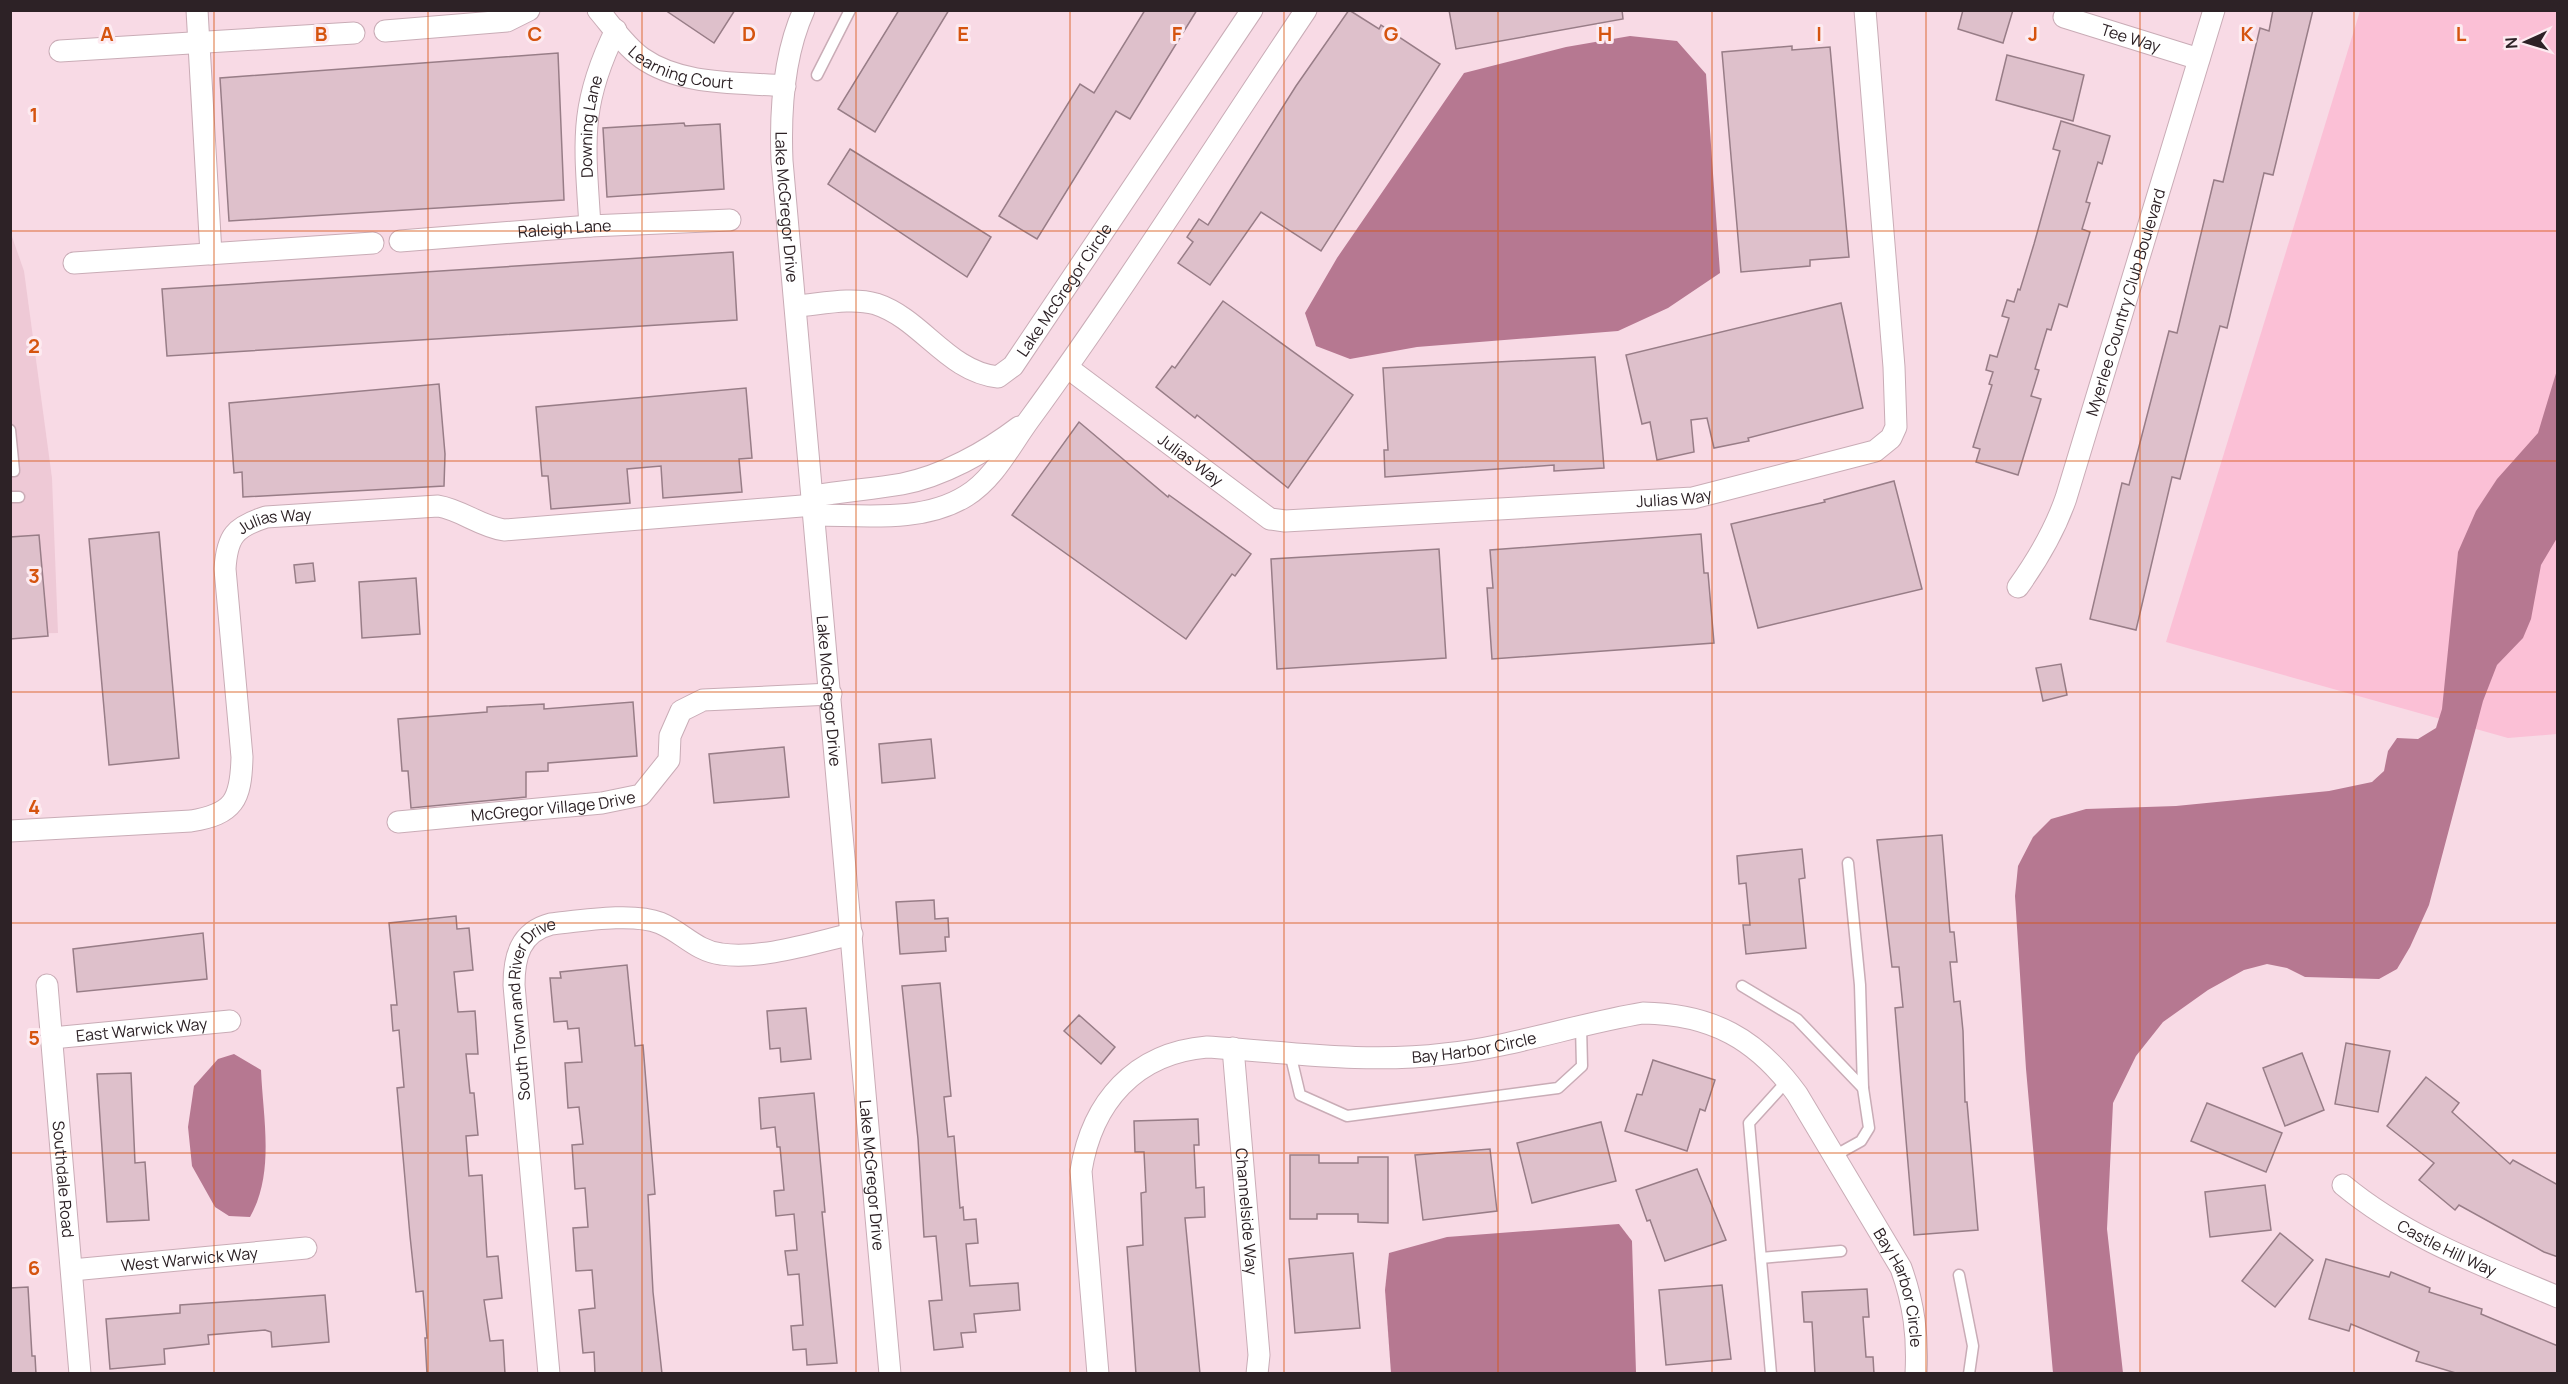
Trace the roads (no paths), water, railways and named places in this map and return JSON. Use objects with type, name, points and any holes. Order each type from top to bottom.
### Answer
[{"type":"street","points":[[197,10],[211,254]]},
{"type":"street","points":[[385,31],[507,21],[529,10]]},
{"type":"street","name":"Lake McGregor Drive","points":[[804,10],[794,36],[785,86],[782,109],[782,161],[797,306],[890,1374]]},
{"type":"street","name":"Lake McGregor Circle","points":[[797,306],[864,302],[877,304],[897,315],[964,366],[981,375],[998,377],[1013,366],[1252,10]]},
{"type":"street","name":"Julias Way","points":[[814,505],[905,514],[951,504],[980,487],[1068,368],[1306,10]]},
{"type":"street","name":"Julias Way","points":[[1068,368],[1270,519],[1285,521],[1693,498],[1875,451],[1891,438],[1896,427],[1894,367],[1865,10]]},
{"type":"street","name":"Myerlee Country Club Boulevard","points":[[2018,587],[2036,563],[2059,519],[2214,10]]},
{"type":"street","name":"Learning Court","points":[[602,12],[640,57],[661,69],[711,80],[785,86]]},
{"type":"street","name":"Tee Way","points":[[2064,17],[2199,59]]},
{"type":"street","name":"Downing Lane","points":[[590,226],[585,124],[595,78],[616,30]]},
{"type":"street","points":[[60,51],[199,45],[354,33]]},
{"type":"street","name":"Raleigh Lane","points":[[400,241],[590,226],[730,220]]},
{"type":"street","points":[[74,263],[373,243]]},
{"type":"street","name":"Julias Way","points":[[10,831],[190,821],[210,818],[224,812],[236,800],[242,783],[242,758],[225,569],[226,549],[232,536],[245,524],[266,517],[438,506],[454,509],[487,528],[504,530],[814,505],[925,477],[968,459],[1029,420]]},
{"type":"street","name":"McGregor Village Drive","points":[[398,822],[602,803],[641,795],[669,760],[670,736],[681,711],[703,700],[831,694]]},
{"type":"street","name":"South Town and River Drive","points":[[549,1374],[514,985],[517,953],[522,942],[541,927],[551,924],[636,919],[662,924],[694,945],[730,955],[794,947],[852,934]]},
{"type":"street","name":"Southdale Road","points":[[47,985],[80,1374]]},
{"type":"street","name":"Bay Harbor Circle","points":[[1098,1374],[1081,1172],[1085,1144],[1094,1121],[1109,1098],[1128,1078],[1149,1064],[1184,1049],[1233,1048],[1357,1058],[1444,1054],[1479,1050],[1643,1013],[1670,1013],[1730,1032],[1755,1047],[1787,1081],[1901,1268],[1912,1300],[1918,1339],[1916,1374]]},
{"type":"street","name":"East Warwick Way","points":[[52,1038],[230,1021]]},
{"type":"street","name":"Channelside Way","points":[[1233,1048],[1259,1355],[1257,1374]]},
{"type":"street","name":"Castle Hill Way","points":[[2343,1185],[2385,1218],[2408,1231],[2476,1264],[2558,1297]]},
{"type":"street","name":"West Warwick Way","points":[[72,1270],[306,1248]]},
{"type":"lane","points":[[817,75],[850,10]]},
{"type":"lane","points":[[10,430],[14,471],[10,471]]},
{"type":"lane","points":[[1834,1156],[1861,1141],[1869,1128],[1863,1088],[1860,985],[1848,863]]},
{"type":"lane","points":[[1742,986],[1797,1019],[1863,1088]]},
{"type":"lane","points":[[1290,1053],[1300,1095],[1347,1116],[1558,1088],[1582,1066],[1581,1026]]},
{"type":"lane","points":[[1771,1374],[1749,1123],[1787,1081]]},
{"type":"lane","points":[[1761,1258],[1841,1251]]},
{"type":"lane","points":[[1959,1275],[1973,1346],[1969,1374]]}]
